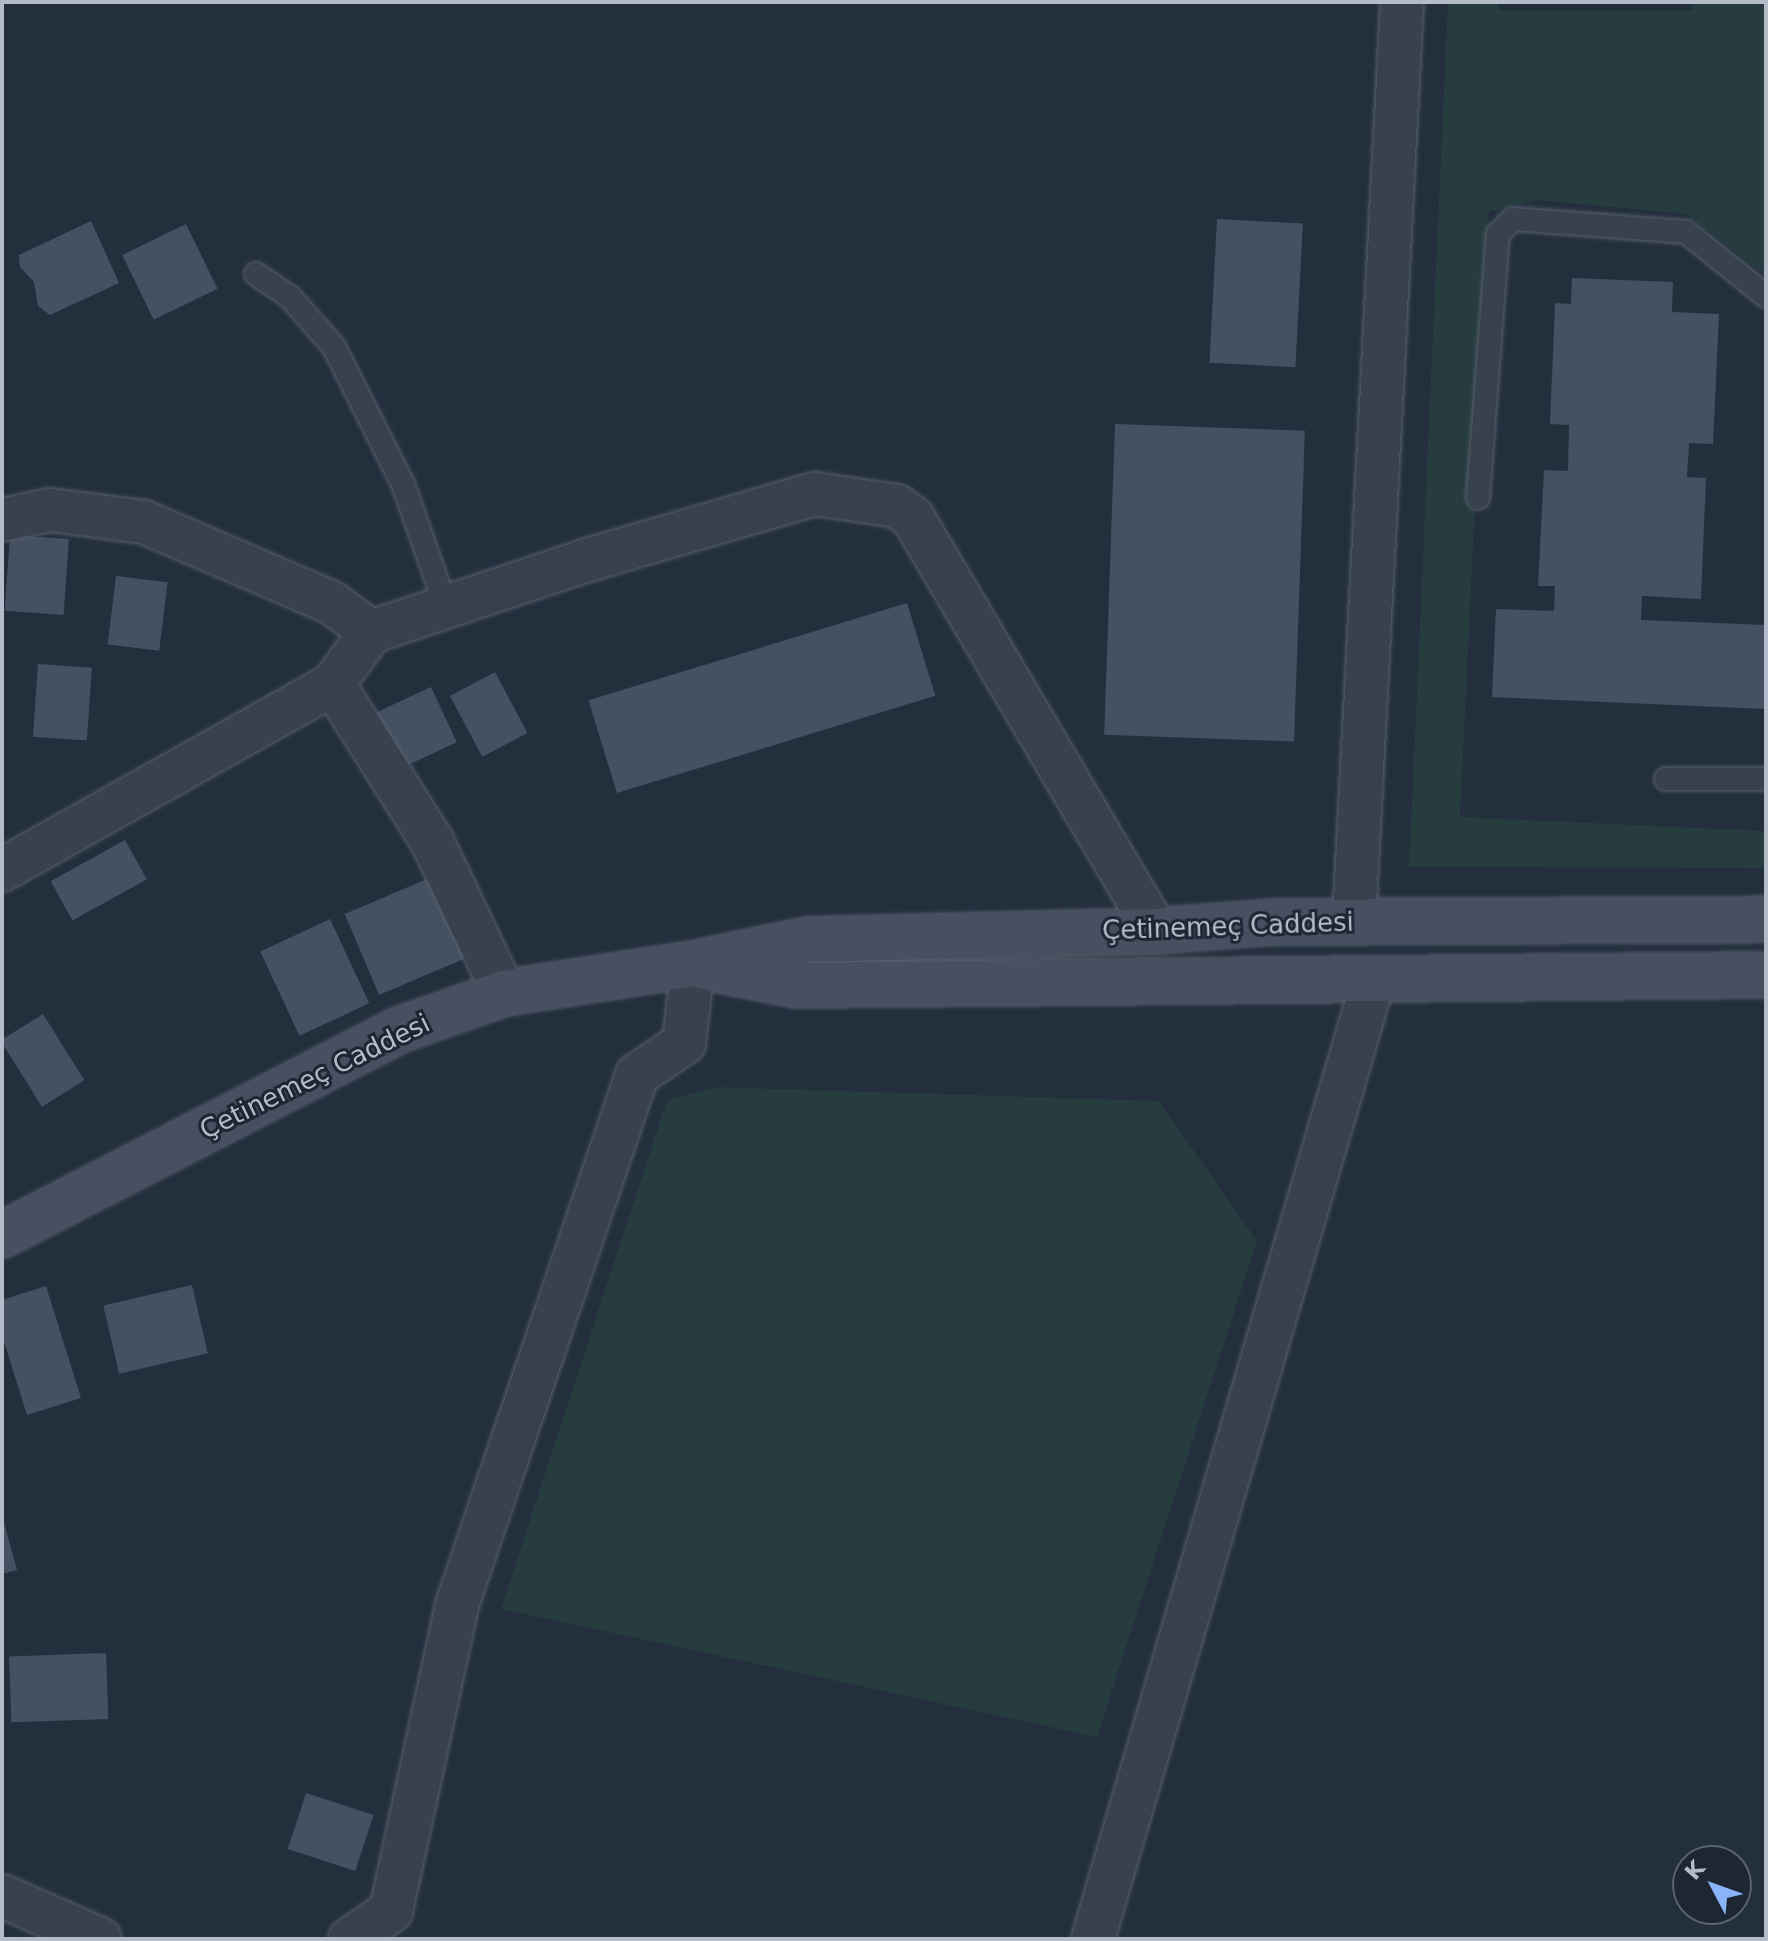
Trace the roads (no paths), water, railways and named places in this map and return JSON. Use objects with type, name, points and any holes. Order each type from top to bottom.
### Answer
[{"type":"main road","name":"Çetinemeç Caddesi","points":[[2,1235],[399,1030],[504,993],[693,964],[808,940],[1156,931],[1354,922],[1766,919]]},
{"type":"main road","name":"Çetinemeç Caddesi","points":[[693,964],[798,985],[1766,975]]},
{"type":"street","points":[[1354,922],[1402,2]]},
{"type":"street","points":[[2,870],[333,684],[371,632],[815,494],[897,506],[913,518],[1156,931]]},
{"type":"street","points":[[2,520],[50,510],[144,522],[332,603],[371,632]]},
{"type":"street","points":[[333,684],[432,841],[504,993]]},
{"type":"street","points":[[350,1939],[391,1911],[457,1605],[637,1075],[684,1043],[693,964]]},
{"type":"street","points":[[1093,1939],[1374,978]]},
{"type":"street","points":[[2,1896],[100,1939]]},
{"type":"lane","points":[[1478,498],[1498,234],[1513,219],[1686,232],[1766,296]]},
{"type":"lane","points":[[256,274],[290,297],[334,347],[403,484],[446,607]]},
{"type":"lane","points":[[1666,779],[1766,779]]}]
